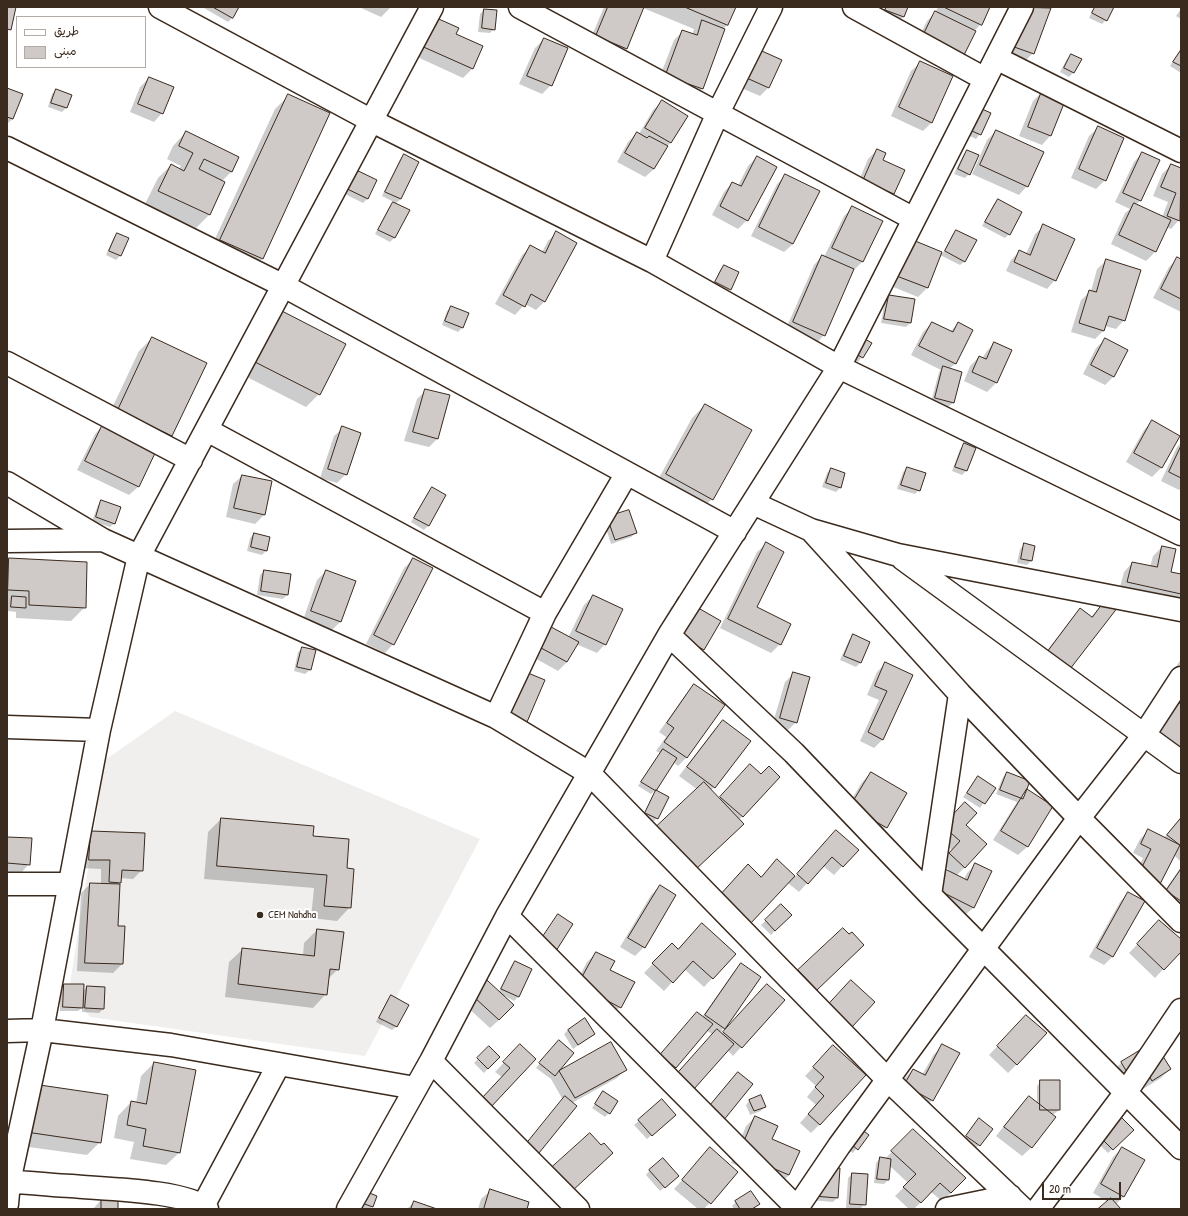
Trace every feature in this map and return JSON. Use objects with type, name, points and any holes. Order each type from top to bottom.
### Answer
[{"type":"street","points":[[160,7],[372,121],[652,261],[839,367],[1181,534]]},
{"type":"street","points":[[7,1204],[8,1182],[42,1030],[99,730],[139,556],[432,7]]},
{"type":"street","points":[[520,7],[914,219]]},
{"type":"street","points":[[652,261],[718,113],[771,7]]},
{"type":"street","points":[[854,7],[985,79]]},
{"type":"street","points":[[348,1209],[430,1061],[507,916],[669,635],[839,367],[1022,7]]},
{"type":"street","points":[[996,58],[1181,151]]},
{"type":"street","points":[[7,148],[284,286],[735,532]]},
{"type":"street","points":[[7,363],[190,460]]},
{"type":"street","points":[[207,430],[546,613]]},
{"type":"street","points":[[496,717],[546,613],[627,473]]},
{"type":"street","points":[[7,483],[103,540],[496,717],[589,773],[888,1079],[1016,1202]]},
{"type":"street","points":[[753,503],[811,530],[898,555],[1181,610]]},
{"type":"street","points":[[811,530],[960,694],[1079,818],[1181,921]]},
{"type":"street","points":[[7,541],[103,540]]},
{"type":"street","points":[[898,555],[1181,762]]},
{"type":"street","points":[[669,635],[794,753],[930,895],[1181,1148]]},
{"type":"street","points":[[507,916],[797,1208],[839,1146],[1079,818],[1144,735],[1181,678]]},
{"type":"street","points":[[930,895],[960,694]]},
{"type":"street","points":[[7,727],[99,730]]},
{"type":"street","points":[[7,884],[70,884]]},
{"type":"street","points":[[1038,1209],[1126,1092],[1181,1010]]},
{"type":"street","points":[[7,1031],[42,1030],[171,1045],[415,1088]]},
{"type":"street","points":[[430,1061],[578,1209]]},
{"type":"street","points":[[8,1182],[155,1193],[183,1199],[205,1207],[279,1064]]},
{"type":"street","points":[[947,1209],[1016,1202]]},
{"type":"shaded area","name":"CEM Nahdha","points":[[175,711],[480,839],[365,1056],[90,1017],[69,990],[105,760]]},
{"type":"building","points":[[7,7],[16,7],[11,30],[7,29]]},
{"type":"building","points":[[213,7],[239,7],[233,18]]},
{"type":"building","points":[[608,7],[644,7],[627,49],[596,36]]},
{"type":"building","points":[[685,7],[736,7],[728,25]]},
{"type":"building","points":[[887,7],[908,7],[904,17],[885,10]]},
{"type":"building","points":[[944,7],[990,7],[982,25]]},
{"type":"building","points":[[1016,7],[1051,8],[1034,54],[1003,43]]},
{"type":"building","points":[[1095,7],[1114,7],[1107,21],[1092,13]]},
{"type":"building","points":[[484,9],[497,10],[495,30],[482,28]]},
{"type":"building","points":[[935,11],[976,31],[964,55],[923,36]]},
{"type":"building","points":[[423,12],[459,28],[456,34],[483,46],[473,69],[410,41]]},
{"type":"building","points":[[702,20],[725,29],[703,89],[665,76],[682,30],[697,35]]},
{"type":"building","points":[[544,38],[568,48],[552,86],[527,76]]},
{"type":"building","points":[[744,43],[782,60],[769,88],[731,71]]},
{"type":"building","points":[[1181,50],[1181,66],[1173,62]]},
{"type":"building","points":[[1071,54],[1082,59],[1074,73],[1064,68]]},
{"type":"building","points":[[920,61],[953,76],[932,123],[899,107]]},
{"type":"building","points":[[149,77],[174,87],[163,114],[138,104]]},
{"type":"building","points":[[7,88],[23,94],[13,119],[7,117]]},
{"type":"building","points":[[56,89],[72,95],[67,108],[51,103]]},
{"type":"building","points":[[1042,91],[1065,101],[1051,136],[1028,127]]},
{"type":"building","points":[[288,94],[330,113],[263,259],[220,240]]},
{"type":"building","points":[[662,100],[688,116],[671,143],[645,128]]},
{"type":"building","points":[[966,102],[991,113],[981,135],[956,124]]},
{"type":"building","points":[[1098,126],[1124,138],[1106,181],[1079,169]]},
{"type":"building","points":[[996,130],[1044,152],[1028,187],[980,165]]},
{"type":"building","points":[[186,131],[239,157],[232,172],[204,159],[199,169],[225,182],[210,215],[158,191],[171,164],[184,171],[193,153],[179,146]]},
{"type":"building","points":[[637,132],[647,138],[649,136],[668,146],[654,169],[625,153]]},
{"type":"building","points":[[877,149],[886,153],[883,160],[905,170],[894,194],[863,181]]},
{"type":"building","points":[[967,150],[979,155],[970,175],[958,169]]},
{"type":"building","points":[[1142,152],[1160,160],[1141,201],[1123,193]]},
{"type":"building","points":[[404,154],[419,162],[401,199],[385,192]]},
{"type":"building","points":[[757,156],[777,167],[748,221],[720,206],[732,182],[741,186]]},
{"type":"building","points":[[1171,164],[1181,168],[1180,221],[1167,216],[1176,193],[1161,187]]},
{"type":"building","points":[[348,166],[377,180],[368,199],[339,185]]},
{"type":"building","points":[[785,174],[820,191],[793,244],[759,227]]},
{"type":"building","points":[[998,199],[1022,212],[1010,235],[985,222]]},
{"type":"building","points":[[393,202],[410,210],[395,238],[378,230]]},
{"type":"building","points":[[1134,203],[1171,220],[1156,252],[1119,235]]},
{"type":"building","points":[[852,206],[883,221],[863,262],[832,248]]},
{"type":"building","points":[[1043,224],[1075,239],[1056,281],[1014,262],[1019,250],[1030,255]]},
{"type":"building","points":[[956,230],[977,240],[965,262],[945,251]]},
{"type":"building","points":[[556,231],[577,243],[545,302],[531,294],[525,307],[503,295],[530,245],[545,253]]},
{"type":"building","points":[[117,233],[129,238],[121,256],[109,251]]},
{"type":"building","points":[[908,238],[942,252],[928,288],[894,275]]},
{"type":"building","points":[[822,255],[854,269],[825,336],[793,322]]},
{"type":"building","points":[[1177,257],[1181,259],[1181,299],[1161,289]]},
{"type":"building","points":[[1106,259],[1141,270],[1125,321],[1109,316],[1104,331],[1079,323],[1089,290],[1096,292]]},
{"type":"building","points":[[724,265],[739,272],[731,290],[715,282]]},
{"type":"building","points":[[889,295],[915,299],[911,323],[884,319]]},
{"type":"building","points":[[451,306],[469,313],[463,328],[445,321]]},
{"type":"building","points":[[280,310],[346,344],[320,395],[253,361]]},
{"type":"building","points":[[932,322],[953,332],[958,322],[973,330],[956,364],[919,346]]},
{"type":"building","points":[[858,335],[872,343],[863,358],[849,350]]},
{"type":"building","points":[[152,337],[207,363],[172,436],[118,410]]},
{"type":"building","points":[[1105,338],[1128,350],[1114,377],[1091,365]]},
{"type":"building","points":[[994,342],[1012,350],[997,383],[972,372],[979,356],[986,359]]},
{"type":"building","points":[[943,366],[962,372],[954,403],[935,398]]},
{"type":"building","points":[[425,389],[450,395],[438,439],[413,432]]},
{"type":"building","points":[[705,404],[752,430],[713,500],[666,474]]},
{"type":"building","points":[[1152,420],[1180,436],[1162,468],[1134,453]]},
{"type":"building","points":[[103,424],[157,449],[139,487],[85,461]]},
{"type":"building","points":[[342,426],[361,433],[347,475],[328,469]]},
{"type":"building","points":[[964,443],[976,448],[967,471],[955,467]]},
{"type":"building","points":[[1181,446],[1181,478],[1169,472]]},
{"type":"building","points":[[907,467],[926,473],[920,491],[901,485]]},
{"type":"building","points":[[831,468],[845,473],[841,488],[826,483]]},
{"type":"building","points":[[242,475],[272,481],[265,515],[234,508]]},
{"type":"building","points":[[432,487],[446,495],[429,526],[414,518]]},
{"type":"building","points":[[101,500],[121,507],[115,524],[96,517]]},
{"type":"building","points":[[629,510],[637,533],[615,540],[607,517]]},
{"type":"building","points":[[254,533],[270,537],[267,551],[251,547]]},
{"type":"building","points":[[766,542],[784,552],[757,607],[791,624],[781,645],[728,619]]},
{"type":"building","points":[[1024,543],[1035,546],[1032,561],[1021,559]]},
{"type":"building","points":[[1162,546],[1176,549],[1171,572],[1181,574],[1181,594],[1127,582],[1132,562],[1157,567]]},
{"type":"building","points":[[9,558],[87,562],[86,608],[29,605],[29,591],[8,590]]},
{"type":"building","points":[[413,558],[433,568],[394,645],[374,635]]},
{"type":"building","points":[[264,570],[291,574],[288,595],[261,591]]},
{"type":"building","points":[[326,570],[356,581],[341,622],[311,611]]},
{"type":"building","points":[[593,595],[623,609],[606,645],[576,631]]},
{"type":"building","points":[[12,596],[26,597],[26,608],[11,607]]},
{"type":"building","points":[[679,597],[721,621],[704,650],[663,626]]},
{"type":"building","points":[[1107,598],[1118,607],[1070,669],[1047,652],[1080,608],[1092,617]]},
{"type":"building","points":[[542,622],[579,642],[567,662],[530,642]]},
{"type":"building","points":[[853,634],[870,642],[861,663],[844,656]]},
{"type":"building","points":[[302,647],[316,650],[311,670],[297,667]]},
{"type":"building","points":[[885,662],[913,675],[883,740],[868,732],[887,691],[875,686]]},
{"type":"building","points":[[511,666],[545,680],[527,722],[493,708]]},
{"type":"building","points":[[793,672],[810,677],[797,723],[780,718]]},
{"type":"building","points":[[694,684],[725,705],[687,758],[664,742],[674,728],[667,723]]},
{"type":"building","points":[[1160,692],[1181,704],[1181,748],[1141,725]]},
{"type":"building","points":[[723,720],[751,741],[715,788],[687,767]]},
{"type":"building","points":[[663,749],[677,758],[656,791],[641,782]]},
{"type":"building","points":[[750,764],[761,774],[769,766],[780,777],[743,817],[720,797]]},
{"type":"building","points":[[871,772],[907,793],[887,828],[850,807]]},
{"type":"building","points":[[1007,772],[1030,781],[1023,799],[1000,790]]},
{"type":"building","points":[[978,776],[996,788],[985,804],[967,793]]},
{"type":"building","points":[[704,782],[744,824],[695,870],[655,828]]},
{"type":"building","points":[[1027,789],[1053,806],[1028,847],[1001,831]]},
{"type":"building","points":[[656,790],[669,797],[658,819],[645,813]]},
{"type":"building","points":[[965,802],[977,813],[966,825],[987,844],[965,868],[949,853],[960,841],[943,826]]},
{"type":"building","points":[[221,818],[314,826],[313,836],[349,839],[347,868],[354,869],[351,908],[324,906],[327,875],[217,866]]},
{"type":"building","points":[[1181,818],[1181,846],[1167,835]]},
{"type":"building","points":[[1148,829],[1180,845],[1159,886],[1138,875],[1151,849],[1141,844]]},
{"type":"building","points":[[836,830],[859,850],[843,867],[832,857],[808,884],[797,874]]},
{"type":"building","points":[[91,831],[145,833],[143,871],[122,870],[121,883],[109,882],[110,860],[89,860]]},
{"type":"building","points":[[7,837],[32,838],[30,865],[7,863]]},
{"type":"building","points":[[777,859],[795,876],[750,924],[719,896],[748,864],[761,877]]},
{"type":"building","points":[[975,863],[992,871],[974,908],[934,888],[943,868],[967,880]]},
{"type":"building","points":[[1181,869],[1181,901],[1166,891]]},
{"type":"building","points":[[90,883],[120,884],[118,926],[125,926],[123,964],[85,963]]},
{"type":"building","points":[[660,885],[676,895],[645,948],[628,938]]},
{"type":"building","points":[[1128,892],[1145,901],[1113,957],[1097,948]]},
{"type":"building","points":[[781,904],[792,915],[775,931],[765,920]]},
{"type":"building","points":[[558,914],[573,924],[556,951],[540,941]]},
{"type":"building","points":[[1159,920],[1181,939],[1181,952],[1164,970],[1137,944]]},
{"type":"building","points":[[702,923],[736,954],[713,979],[693,961],[673,983],[652,963],[672,943],[678,949]]},
{"type":"building","points":[[843,928],[849,934],[852,932],[864,945],[817,990],[798,970]]},
{"type":"building","points":[[317,929],[344,932],[339,970],[330,969],[327,995],[238,984],[242,948],[314,956]]},
{"type":"building","points":[[596,952],[615,961],[610,970],[635,982],[621,1008],[578,985]]},
{"type":"building","points":[[515,961],[532,969],[519,997],[501,989]]},
{"type":"building","points":[[741,963],[761,977],[725,1029],[705,1015]]},
{"type":"building","points":[[476,970],[514,1005],[499,1020],[462,986]]},
{"type":"building","points":[[851,980],[875,1002],[852,1027],[828,1005]]},
{"type":"building","points":[[64,984],[84,984],[83,1008],[63,1007]]},
{"type":"building","points":[[767,984],[785,1000],[742,1048],[723,1032]]},
{"type":"building","points":[[87,986],[105,987],[104,1009],[85,1008]]},
{"type":"building","points":[[391,995],[409,1005],[397,1027],[379,1018]]},
{"type":"building","points":[[697,1012],[713,1024],[676,1068],[660,1055]]},
{"type":"building","points":[[1026,1015],[1047,1033],[1017,1065],[997,1046]]},
{"type":"building","points":[[585,1018],[595,1034],[578,1045],[568,1030]]},
{"type":"building","points":[[717,1029],[734,1044],[694,1089],[677,1074]]},
{"type":"building","points":[[559,1040],[574,1053],[555,1076],[539,1063]]},
{"type":"building","points":[[611,1042],[627,1070],[575,1098],[559,1071]]},
{"type":"building","points":[[1154,1042],[1171,1069],[1152,1081],[1147,1072],[1132,1081],[1121,1062]]},
{"type":"building","points":[[520,1044],[536,1059],[490,1108],[481,1099],[510,1068],[503,1062]]},
{"type":"building","points":[[942,1044],[960,1053],[933,1101],[904,1085],[913,1069],[925,1075]]},
{"type":"building","points":[[833,1045],[866,1075],[820,1125],[808,1114],[824,1096],[815,1087],[824,1077],[813,1067]]},
{"type":"building","points":[[489,1046],[500,1057],[488,1069],[477,1058]]},
{"type":"building","points":[[154,1062],[196,1070],[180,1153],[143,1146],[146,1129],[127,1125],[131,1101],[146,1104]]},
{"type":"building","points":[[738,1072],[753,1084],[723,1121],[708,1108]]},
{"type":"building","points":[[1040,1080],[1060,1080],[1060,1110],[1040,1110]]},
{"type":"building","points":[[33,1084],[108,1095],[101,1143],[26,1132]]},
{"type":"building","points":[[603,1091],[618,1101],[610,1114],[595,1104]]},
{"type":"building","points":[[761,1095],[766,1107],[754,1111],[749,1100]]},
{"type":"building","points":[[565,1096],[577,1106],[539,1153],[527,1143]]},
{"type":"building","points":[[1029,1096],[1056,1117],[1032,1148],[1004,1127]]},
{"type":"building","points":[[662,1099],[676,1115],[652,1136],[638,1120]]},
{"type":"building","points":[[1119,1115],[1134,1130],[1113,1150],[1099,1136]]},
{"type":"building","points":[[755,1116],[778,1126],[772,1139],[800,1151],[789,1175],[739,1154]]},
{"type":"building","points":[[979,1118],[993,1129],[980,1146],[966,1136]]},
{"type":"building","points":[[856,1125],[869,1135],[858,1150],[845,1139]]},
{"type":"building","points":[[913,1129],[966,1178],[951,1193],[940,1183],[921,1203],[903,1187],[916,1174],[891,1151]]},
{"type":"building","points":[[590,1133],[601,1145],[604,1143],[613,1153],[571,1192],[550,1169]]},
{"type":"building","points":[[710,1147],[738,1172],[711,1204],[682,1180]]},
{"type":"building","points":[[1122,1147],[1145,1160],[1124,1197],[1101,1184]]},
{"type":"building","points":[[880,1157],[891,1159],[889,1180],[877,1179]]},
{"type":"building","points":[[663,1158],[679,1176],[665,1188],[649,1170]]},
{"type":"building","points":[[816,1167],[840,1168],[838,1198],[813,1196]]},
{"type":"building","points":[[852,1173],[868,1174],[866,1205],[850,1204]]},
{"type":"building","points":[[357,1188],[377,1196],[373,1207],[353,1200]]},
{"type":"building","points":[[490,1189],[529,1202],[527,1209],[484,1209]]},
{"type":"building","points":[[751,1191],[760,1204],[752,1209],[740,1209],[735,1201]]},
{"type":"building","points":[[1111,1198],[1121,1209],[1098,1209]]},
{"type":"building","points":[[118,1199],[118,1209],[101,1209],[101,1200]]},
{"type":"building","points":[[414,1201],[437,1209],[411,1209]]},
{"type":"place","name":"CEM Nahdha","points":[[260,915]]}]
